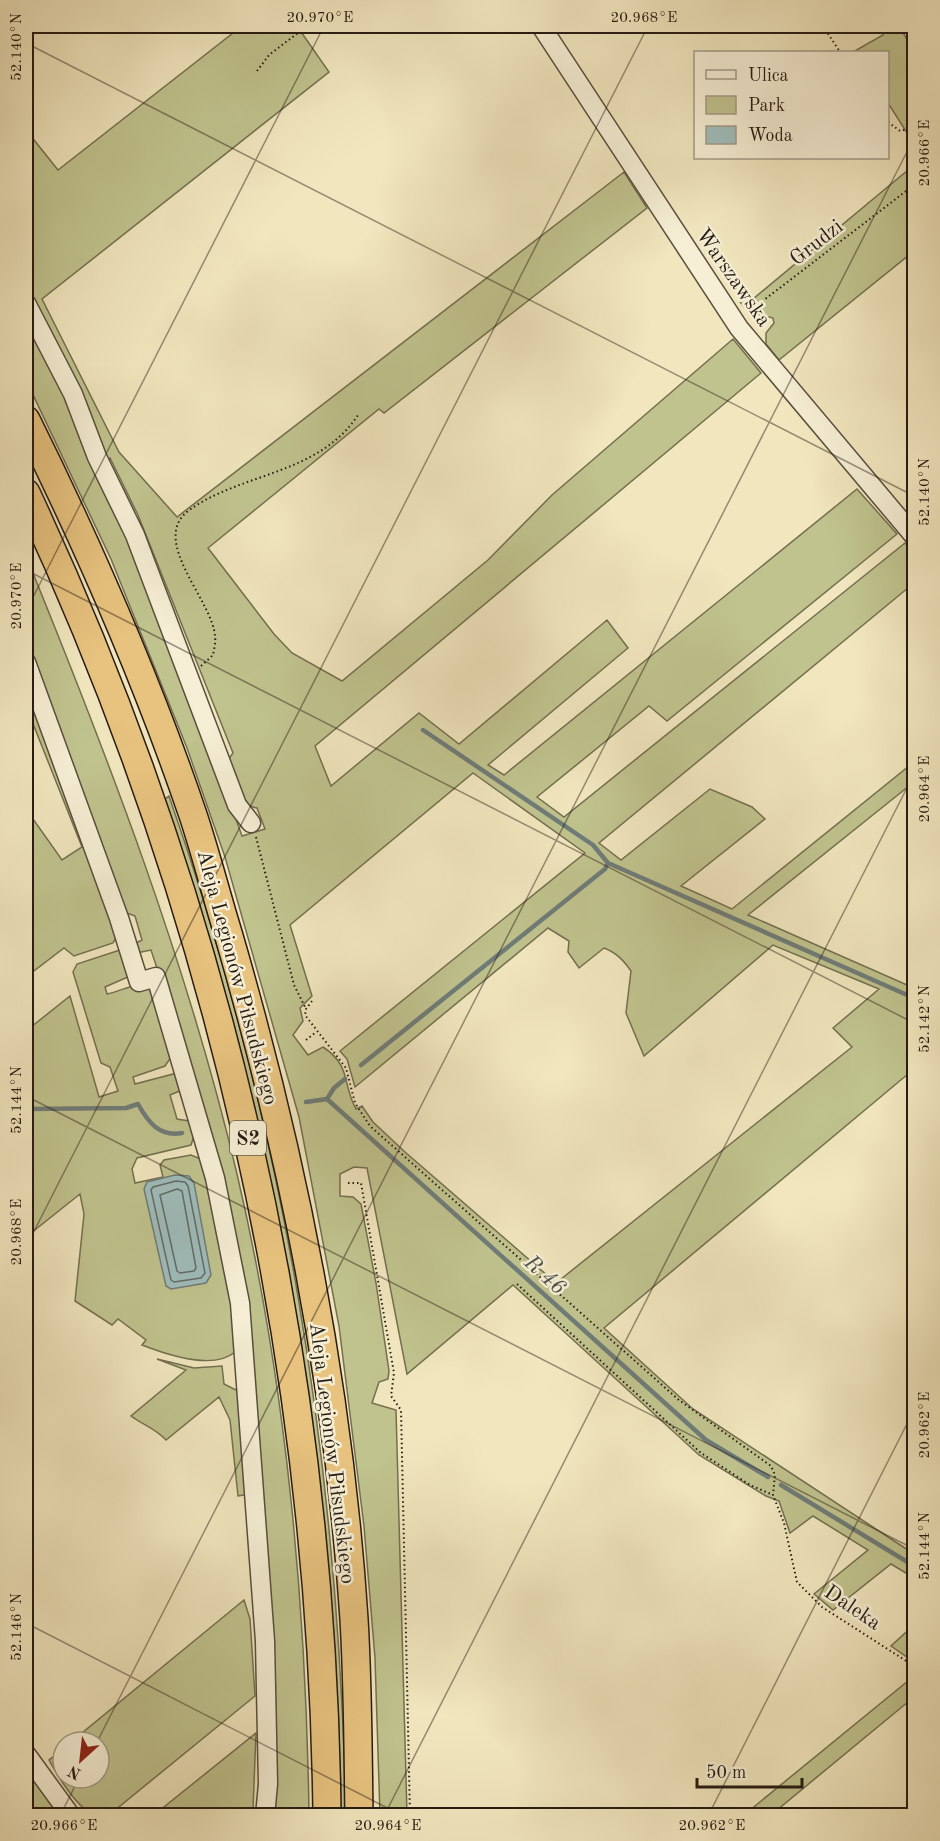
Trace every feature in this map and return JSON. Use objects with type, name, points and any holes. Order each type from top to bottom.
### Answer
[{"type":"highway","name":"Aleja Legionów Piłsudskiego","points":[[26,420],[64,499],[123,633],[189,804],[254,1025],[292,1183],[324,1357],[346,1534],[354,1617],[359,1815]]},
{"type":"highway","name":"Aleja Legionów Piłsudskiego","points":[[26,493],[87,630],[161,825],[216,1009],[243,1114],[274,1255],[311,1510],[324,1680],[327,1815]]},
{"type":"street","name":"Warszawska","points":[[541,26],[739,328],[915,536]]},
{"type":"street","points":[[26,303],[73,394],[97,457],[135,535],[237,805],[251,823]]},
{"type":"street","points":[[26,662],[119,918],[139,982],[156,977],[215,1178],[240,1303],[265,1641],[268,1784],[265,1815]]},
{"type":"street","points":[[26,1754],[71,1815]]},
{"type":"path","points":[[257,71],[269,55],[307,26]]},
{"type":"path","points":[[823,26],[839,51]]},
{"type":"path","points":[[889,123],[900,131],[915,127]]},
{"type":"path","name":"Grudzi","points":[[739,328],[764,300],[915,185]]},
{"type":"path","points":[[187,670],[204,664],[213,655],[216,635],[177,549],[176,530],[187,512],[214,497],[284,469],[333,444],[349,429],[358,416]]},
{"type":"path","points":[[251,823],[294,985],[306,1009]]},
{"type":"path","points":[[312,1001],[305,1015],[346,1068],[355,1103],[370,1126],[679,1401],[771,1466],[775,1475],[773,1495],[750,1485],[701,1453],[517,1284]]},
{"type":"path","points":[[306,1040],[316,1032]]},
{"type":"path","points":[[348,1184],[361,1183],[394,1373],[391,1396],[401,1410],[410,1815]]},
{"type":"path","name":"Daleka","points":[[773,1495],[784,1523],[797,1582],[805,1592],[822,1607],[915,1666]]},
{"type":"green space","points":[[242,26],[297,26],[329,72],[42,299],[119,452],[177,517],[624,172],[647,208],[384,413],[379,409],[208,548],[274,634],[292,653],[342,681],[488,560],[552,495],[733,339],[761,373],[315,746],[331,786],[419,713],[459,744],[607,620],[628,648],[488,765],[504,775],[857,489],[897,534],[667,721],[649,706],[537,797],[564,817],[905,543],[914,553],[914,583],[599,843],[621,860],[710,789],[752,807],[765,819],[681,886],[732,909],[914,762],[914,782],[748,915],[914,988],[914,1069],[604,1328],[693,1409],[914,1554],[914,1578],[891,1564],[833,1610],[814,1594],[868,1550],[813,1516],[790,1533],[779,1501],[766,1496],[699,1455],[513,1285],[407,1374],[367,1168],[354,1167],[340,1174],[340,1196],[353,1197],[361,1204],[389,1371],[388,1379],[379,1382],[372,1403],[396,1410],[407,1815],[380,1815],[375,1658],[364,1526],[339,1326],[299,1117],[225,857],[187,748],[111,559],[26,380],[26,315],[87,442],[142,572],[194,704],[242,836],[265,829],[257,808],[245,802],[234,783],[226,763],[233,753],[138,515],[110,458],[104,461],[26,291],[26,130],[58,170]],"holes":[[[473,773],[585,853],[340,1051],[347,1059],[355,1087],[548,928],[569,941],[568,952],[579,968],[604,948],[616,955],[628,967],[631,971],[626,1013],[644,1056],[773,945],[879,989],[833,1028],[852,1047],[556,1283],[405,1152],[373,1122],[362,1106],[356,1109],[342,1069],[332,1054],[323,1047],[308,1055],[293,1035],[303,1021],[300,1008],[312,996],[290,925]]]},
{"type":"green space","points":[[878,26],[899,26],[914,51],[914,144],[889,105],[889,51],[855,51],[883,35]]},
{"type":"green space","points":[[914,165],[914,251],[779,360],[766,344],[766,333],[774,323],[773,318],[749,312],[741,303],[747,304]]},
{"type":"green space","points":[[26,556],[87,708],[144,861],[194,1016],[237,1174],[254,1253],[281,1412],[298,1573],[309,1815],[274,1815],[245,1303],[182,1044],[151,950],[136,953],[134,944],[142,940],[135,916],[124,912],[73,768],[26,650]]},
{"type":"green space","points":[[26,678],[31,701],[28,703],[31,708],[34,707],[92,853],[116,938],[113,943],[74,956],[64,948],[26,977],[26,809],[62,860],[82,847],[26,706]]},
{"type":"green space","points":[[169,796],[210,921],[245,1047],[274,1172],[298,1299],[317,1426],[331,1554],[341,1684],[346,1815],[341,1815],[333,1618],[324,1519],[297,1323],[280,1226],[236,1033],[165,799]]},
{"type":"green space","points":[[123,949],[130,976],[105,987],[107,994],[139,985],[153,993],[166,1025],[173,1054],[165,1066],[133,1077],[135,1084],[177,1073],[182,1090],[170,1095],[177,1119],[189,1121],[194,1136],[191,1145],[137,1158],[132,1169],[135,1183],[163,1177],[160,1165],[164,1160],[191,1155],[203,1160],[234,1298],[235,1352],[226,1358],[202,1361],[163,1353],[142,1345],[146,1340],[118,1319],[112,1325],[75,1301],[84,1214],[80,1194],[26,1237],[26,1031],[70,996],[99,1097],[118,1091],[110,1067],[101,1063],[73,972],[77,964]]},
{"type":"green space","points":[[157,1359],[194,1368],[222,1366],[224,1384],[238,1391],[248,1489],[244,1495],[238,1496],[230,1420],[219,1397],[166,1440],[131,1416],[186,1370]]},
{"type":"green space","points":[[244,1600],[250,1619],[255,1696],[109,1815],[97,1816],[88,1812],[68,1790],[111,1790],[111,1730],[86,1730]]},
{"type":"green space","points":[[914,1625],[914,1662],[891,1646]]},
{"type":"green space","points":[[914,1676],[914,1697],[771,1815],[744,1815]]},
{"type":"green space","points":[[256,1733],[253,1809],[250,1815],[154,1815]]},
{"type":"green space","points":[[26,1768],[61,1815],[26,1815]]},
{"type":"water","points":[[175,1175],[189,1176],[194,1183],[211,1275],[206,1283],[171,1289],[166,1286],[144,1189],[147,1182]]},
{"type":"waterway","points":[[423,730],[593,845],[608,863]]},
{"type":"waterway","points":[[361,1065],[605,869],[608,863],[914,998]]},
{"type":"waterway","points":[[327,1099],[334,1088],[345,1079]]},
{"type":"waterway","name":"R 46","points":[[327,1099],[706,1440],[768,1477]]},
{"type":"waterway","name":"R 46","points":[[306,1102],[327,1099]]},
{"type":"waterway","name":"R 46","points":[[26,1109],[126,1108],[138,1104],[155,1127],[167,1133],[182,1133]]},
{"type":"waterway","name":"R 46","points":[[781,1485],[914,1566]]}]
